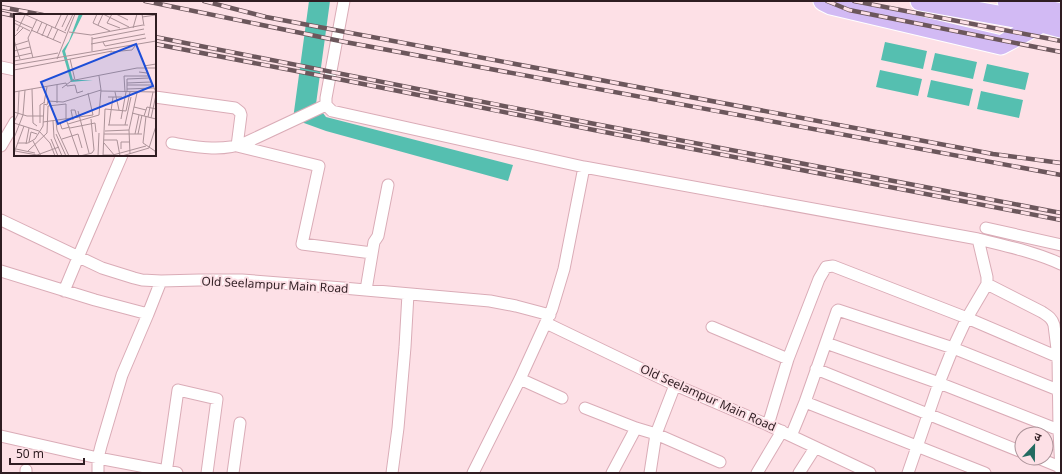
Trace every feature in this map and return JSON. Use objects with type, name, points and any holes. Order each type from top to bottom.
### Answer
[{"type":"highway","points":[[823,1],[831,5],[1001,45],[1042,23]]},
{"type":"highway","points":[[920,1],[1042,23],[1061,28]]},
{"type":"highway","points":[[1007,1],[1061,13]]},
{"type":"street","points":[[172,143],[211,148],[237,146],[323,107],[344,1]]},
{"type":"street","points":[[1,66],[14,70]]},
{"type":"street","points":[[156,97],[236,108],[241,115],[237,146]]},
{"type":"street","points":[[323,107],[338,113],[584,168],[978,239],[1020,249],[1061,264]]},
{"type":"street","points":[[1,146],[14,124]]},
{"type":"street","points":[[237,146],[319,166],[302,244],[372,253]]},
{"type":"street","points":[[64,291],[122,156]]},
{"type":"street","points":[[473,473],[520,380],[547,322],[564,269],[584,168]]},
{"type":"street","points":[[366,290],[374,242],[378,236],[388,185]]},
{"type":"street","name":"Old Seelampur Main Road","points":[[1,220],[102,268],[134,278],[161,281],[242,280],[504,303],[547,322],[675,384],[768,425],[870,473]]},
{"type":"street","points":[[986,228],[1061,245]]},
{"type":"street","points":[[908,473],[928,413],[953,348],[967,318],[986,288],[987,281],[978,239]]},
{"type":"street","points":[[768,425],[788,359],[820,278],[826,267],[829,266],[833,266],[967,318],[1058,357]]},
{"type":"street","points":[[1,271],[64,291],[148,314]]},
{"type":"street","points":[[98,473],[98,458],[122,375],[161,281]]},
{"type":"street","points":[[987,281],[1049,316],[1054,325],[1058,357],[1061,469]]},
{"type":"street","points":[[392,473],[398,428],[408,294]]},
{"type":"street","points":[[757,473],[786,434],[805,402],[837,311],[839,310],[953,348],[1058,390]]},
{"type":"street","points":[[712,327],[788,359]]},
{"type":"street","points":[[826,343],[939,383],[1059,430]]},
{"type":"street","points":[[816,369],[1014,449]]},
{"type":"street","points":[[520,380],[562,398]]},
{"type":"street","points":[[650,473],[656,434],[675,384]]},
{"type":"street","points":[[1,436],[98,458],[170,472],[178,390],[217,399],[207,473]]},
{"type":"street","points":[[805,402],[985,473]]},
{"type":"street","points":[[585,408],[636,428],[656,434],[720,462]]},
{"type":"street","points":[[234,473],[240,424]]},
{"type":"street","points":[[612,473],[636,428]]},
{"type":"street","points":[[799,473],[815,448]]},
{"type":"shaded area","points":[[309,1],[330,1],[316,104],[326,117],[513,165],[508,181],[326,131],[293,119]]},
{"type":"shaded area","points":[[885,42],[927,51],[923,69],[881,60]]},
{"type":"shaded area","points":[[935,53],[977,62],[973,79],[931,70]]},
{"type":"shaded area","points":[[987,64],[1029,73],[1025,90],[983,81]]},
{"type":"shaded area","points":[[880,70],[922,79],[918,96],[876,87]]},
{"type":"shaded area","points":[[931,80],[973,89],[969,106],[927,97]]},
{"type":"shaded area","points":[[981,91],[1023,100],[1019,118],[977,109]]},
{"type":"railway","points":[[145,1],[345,42],[1061,175]]},
{"type":"railway","points":[[204,1],[266,17],[993,154],[1061,163]]},
{"type":"railway","points":[[827,1],[849,10],[1061,52]]},
{"type":"railway","points":[[854,1],[1061,41]]},
{"type":"railway","points":[[1,7],[38,14]]},
{"type":"railway","points":[[1,13],[14,16]]},
{"type":"railway","points":[[156,37],[595,124],[1061,213]]},
{"type":"railway","points":[[156,44],[1061,220]]}]
